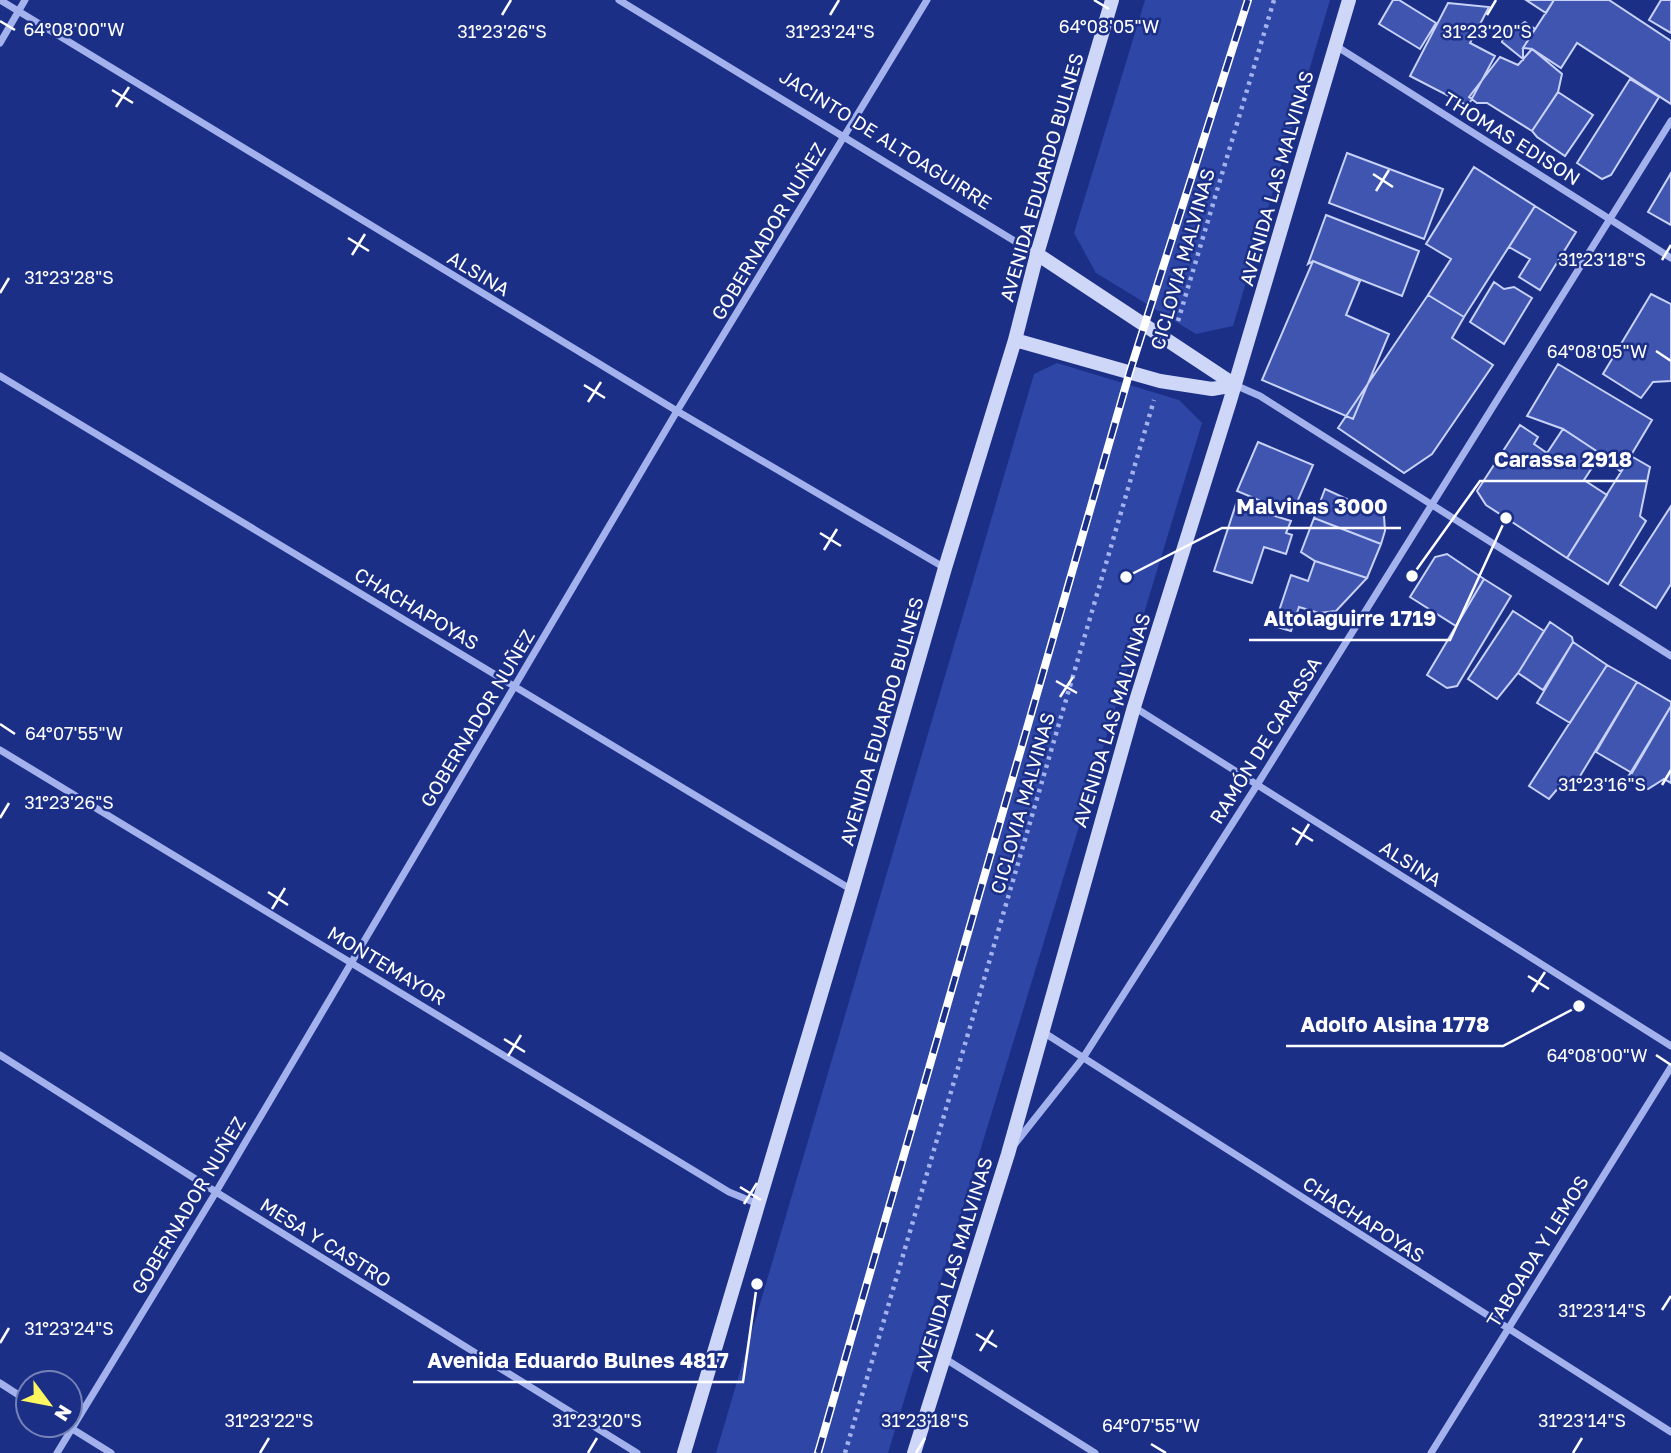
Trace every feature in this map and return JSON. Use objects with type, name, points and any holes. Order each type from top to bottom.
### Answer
[{"type":"main road","name":"AVENIDA EDUARDO BULNES","points":[[684,1453],[945,568],[1015,340],[1037,254],[1112,0]]},
{"type":"main road","name":"AVENIDA LAS MALVINAS","points":[[914,1453],[1008,1154],[1134,707],[1235,385],[1349,0]]},
{"type":"main road","name":"JACINTO DE ALTOAGUIRRE","points":[[1037,254],[1235,385]]},
{"type":"main road","name":"JACINTO DE ALTOAGUIRRE","points":[[1015,340],[1160,381],[1212,388],[1235,385]]},
{"type":"street","name":"ALSINA","points":[[0,0],[677,411],[945,568]]},
{"type":"street","points":[[0,43],[26,0]]},
{"type":"street","name":"JACINTO DE ALTOAGUIRRE","points":[[620,0],[1037,254]]},
{"type":"street","name":"GOBERNADOR NUÑEZ","points":[[84,1403],[216,1192],[677,411],[927,0]]},
{"type":"street","name":"THOMAS EDISON","points":[[1335,46],[1671,258]]},
{"type":"street","name":"RAMÓN DE CARASSA","points":[[1008,1154],[1083,1058],[1257,785],[1671,121]]},
{"type":"street","name":"CHACHAPOYAS","points":[[0,376],[852,890]]},
{"type":"street","name":"JACINTO DE ALTOAGUIRRE","points":[[1235,385],[1260,396],[1431,502],[1671,656]]},
{"type":"street","name":"ALSINA","points":[[1134,707],[1671,1046]]},
{"type":"street","name":"MONTEMAYOR","points":[[0,750],[729,1192],[759,1205]]},
{"type":"street","name":"CHACHAPOYAS","points":[[1041,1031],[1671,1432]]},
{"type":"street","name":"MESA Y CASTRO","points":[[0,1055],[637,1453]]},
{"type":"street","name":"TABOADA Y LEMOS","points":[[1431,1453],[1671,1067]]},
{"type":"street","points":[[943,1357],[1095,1453]]},
{"type":"street","points":[[84,1436],[111,1453]]},
{"type":"path","name":"CICLOVIA MALVINAS","points":[[1171,343],[1274,0]]},
{"type":"path","name":"CICLOVIA MALVINAS","points":[[845,1453],[1160,381]]},
{"type":"shaded area","points":[[1145,0],[1330,0],[1233,326],[1196,334],[1096,273],[1074,233]]},
{"type":"shaded area","points":[[1057,363],[1179,400],[1202,423],[888,1453],[716,1453],[1034,374]]},
{"type":"building","points":[[1393,0],[1399,0],[1436,23],[1420,49],[1379,24]]},
{"type":"building","points":[[1526,0],[1554,0],[1546,13]]},
{"type":"building","points":[[1554,0],[1609,0],[1671,41],[1671,104],[1577,43],[1561,68],[1532,49],[1523,48]]},
{"type":"building","points":[[1661,0],[1671,0],[1671,33],[1649,20]]},
{"type":"building","points":[[1448,3],[1489,7],[1470,43],[1495,56],[1468,106],[1410,76]]},
{"type":"building","points":[[1525,22],[1535,29],[1523,48],[1523,59],[1502,42],[1504,30],[1512,31]]},
{"type":"building","points":[[1532,49],[1562,74],[1558,92],[1532,131],[1487,103],[1477,103],[1469,97],[1500,57],[1518,65]]},
{"type":"building","points":[[1630,79],[1659,97],[1611,175],[1602,179],[1577,163]]},
{"type":"building","points":[[1558,92],[1593,115],[1565,156],[1532,131]]},
{"type":"building","points":[[1347,153],[1443,189],[1424,239],[1329,203]]},
{"type":"building","points":[[1474,167],[1535,206],[1464,317],[1428,295],[1451,259],[1426,244]]},
{"type":"building","points":[[1671,173],[1671,225],[1648,212]]},
{"type":"building","points":[[1535,206],[1576,232],[1540,290],[1519,277],[1530,259],[1509,247]]},
{"type":"building","points":[[1326,215],[1419,251],[1402,296],[1313,261],[1308,264]]},
{"type":"building","points":[[1313,261],[1360,281],[1346,315],[1389,334],[1353,419],[1262,380]]},
{"type":"building","points":[[1494,282],[1504,289],[1514,287],[1532,298],[1504,344],[1470,322]]},
{"type":"building","points":[[1651,294],[1671,304],[1671,381],[1653,382],[1641,398],[1603,374]]},
{"type":"building","points":[[1428,295],[1464,317],[1452,338],[1493,365],[1432,454],[1404,473],[1338,428]]},
{"type":"building","points":[[1558,364],[1652,420],[1621,472],[1601,454],[1563,429],[1527,416]]},
{"type":"building","points":[[1520,425],[1538,437],[1534,444],[1547,453],[1563,429],[1601,454],[1584,480],[1607,495],[1567,558],[1486,505],[1477,491]]},
{"type":"building","points":[[1258,442],[1313,465],[1292,514],[1237,491]]},
{"type":"building","points":[[1631,456],[1650,467],[1640,516],[1646,521],[1608,584],[1567,558]]},
{"type":"building","points":[[1325,489],[1384,516],[1385,531],[1381,544],[1314,518]]},
{"type":"building","points":[[1236,504],[1291,521],[1286,533],[1292,535],[1286,554],[1264,547],[1252,583],[1214,571]]},
{"type":"building","points":[[1671,506],[1671,584],[1656,608],[1620,585]]},
{"type":"building","points":[[1314,518],[1381,544],[1367,578],[1315,561],[1301,552]]},
{"type":"building","points":[[1447,554],[1484,579],[1456,626],[1410,597],[1435,557]]},
{"type":"building","points":[[1315,561],[1367,578],[1336,611],[1319,613],[1299,607],[1291,631],[1274,626],[1291,575],[1308,581]]},
{"type":"building","points":[[1484,579],[1511,596],[1457,686],[1447,688],[1427,675]]},
{"type":"building","points":[[1513,611],[1544,631],[1518,673],[1497,699],[1468,679]]},
{"type":"building","points":[[1550,622],[1572,637],[1573,642],[1543,690],[1518,673]]},
{"type":"building","points":[[1573,642],[1607,665],[1570,723],[1537,703]]},
{"type":"building","points":[[1607,665],[1637,682],[1571,791],[1559,787],[1549,799],[1529,786]]},
{"type":"building","points":[[1637,682],[1671,702],[1671,706],[1632,773],[1596,752]]},
{"type":"building","points":[[1671,706],[1671,783],[1664,779],[1648,789],[1628,777]]},
{"type":"railway","points":[[818,1453],[1130,371],[1248,0]]},
{"type":"place","name":"Altolaguirre 1719","points":[[1506,518]]},
{"type":"place","name":"Carassa 2918","points":[[1412,576]]},
{"type":"place","name":"Malvinas 3000","points":[[1126,577]]},
{"type":"place","name":"Adolfo Alsina 1778","points":[[1579,1006]]},
{"type":"place","name":"Avenida Eduardo Bulnes 4817","points":[[757,1284]]}]
